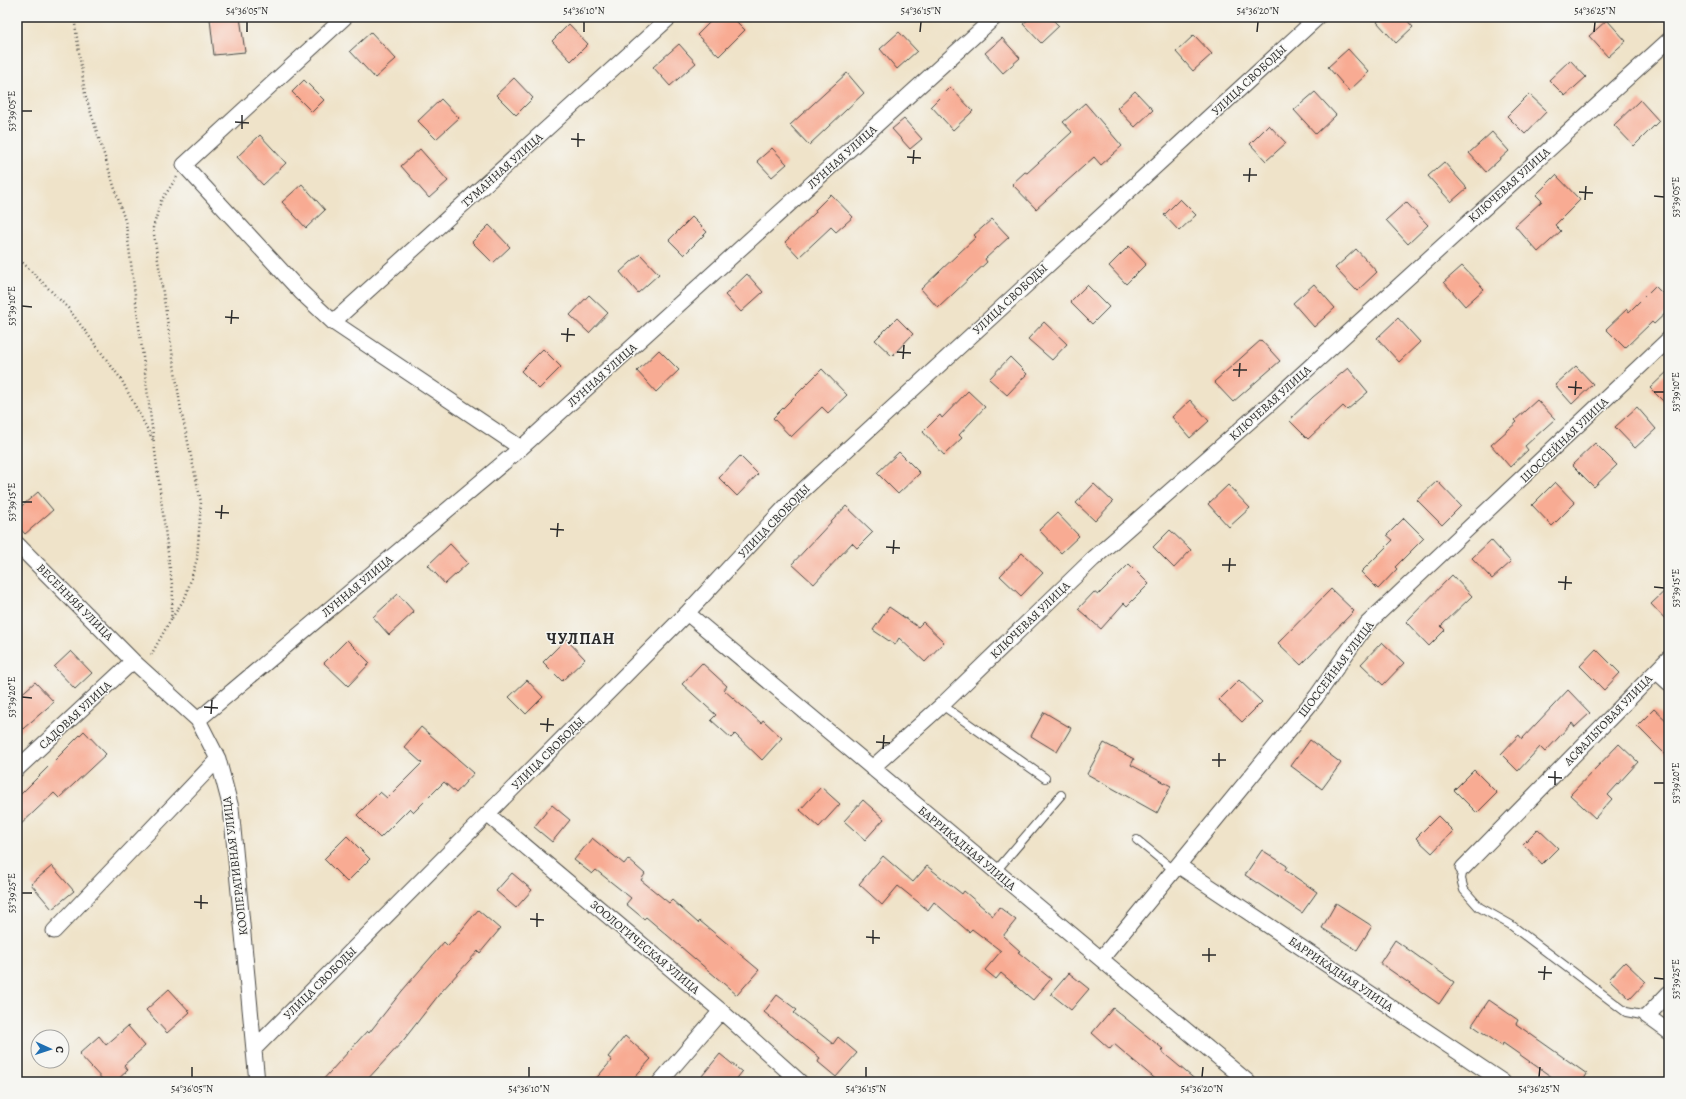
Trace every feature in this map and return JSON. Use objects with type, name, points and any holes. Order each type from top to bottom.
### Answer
[{"type":"street","points":[[346,17],[184,165],[300,292],[333,322],[521,448]]},
{"type":"street","name":"ТУМАННАЯ УЛИЦА","points":[[333,322],[670,17]]},
{"type":"street","name":"ЛУННАЯ УЛИЦА","points":[[198,720],[521,448],[995,17]]},
{"type":"street","name":"УЛИЦА СВОБОДЫ","points":[[254,1049],[687,613],[790,502],[1318,17]]},
{"type":"street","name":"КЛЮЧЕВАЯ УЛИЦА","points":[[872,768],[942,705],[1093,559],[1267,406],[1669,40]]},
{"type":"street","name":"ШОССЕЙНАЯ УЛИЦА","points":[[1101,959],[1177,869],[1316,697],[1366,624],[1505,496],[1669,339]]},
{"type":"street","name":"ВЕСЕННЯЯ УЛИЦА","points":[[17,544],[138,665]]},
{"type":"street","name":"БАРРИКАДНАЯ УЛИЦА","points":[[687,613],[1248,1082]]},
{"type":"street","name":"АСФАЛЬТОВАЯ УЛИЦА","points":[[1463,868],[1669,658]]},
{"type":"street","name":"КООПЕРАТИВНАЯ УЛИЦА","points":[[138,665],[198,720],[218,759],[230,808],[254,1049],[253,1079]]},
{"type":"street","name":"САДОВАЯ УЛИЦА","points":[[17,769],[138,665]]},
{"type":"street","points":[[1656,670],[1669,683]]},
{"type":"street","points":[[54,931],[218,759]]},
{"type":"street","name":"ЗООЛОГИЧЕСКАЯ УЛИЦА","points":[[487,814],[721,1010],[800,1082]]},
{"type":"street","name":"БАРРИКАДНАЯ УЛИЦА","points":[[1177,869],[1503,1082]]},
{"type":"street","points":[[1669,993],[1647,1016],[1669,1032]]},
{"type":"street","points":[[660,1082],[721,1010]]},
{"type":"lane","points":[[942,705],[1045,778]]},
{"type":"lane","points":[[996,871],[1061,795]]},
{"type":"lane","points":[[1137,840],[1177,869]]},
{"type":"lane","points":[[1463,868],[1461,879],[1464,890],[1479,907],[1511,925],[1626,1012],[1647,1016]]},
{"type":"path","points":[[74,17],[85,94],[126,224],[173,592],[171,619]]},
{"type":"path","points":[[138,665],[186,596],[196,559],[201,502],[181,410],[153,228],[161,201],[184,165]]},
{"type":"path","points":[[17,257],[68,308],[121,379],[154,442]]},
{"type":"building","points":[[240,17],[245,52],[214,55],[210,19]]},
{"type":"building","points":[[715,17],[732,17],[745,30],[719,56],[697,35]]},
{"type":"building","points":[[1031,17],[1050,17],[1059,26],[1041,43],[1023,24]]},
{"type":"building","points":[[1382,17],[1404,17],[1413,27],[1396,43],[1377,22]]},
{"type":"building","points":[[1607,20],[1626,41],[1608,57],[1589,36]]},
{"type":"building","points":[[569,24],[588,44],[571,61],[552,41]]},
{"type":"building","points":[[371,32],[396,59],[375,78],[350,51]]},
{"type":"building","points":[[899,32],[917,51],[897,69],[880,49]]},
{"type":"building","points":[[1194,35],[1212,54],[1193,71],[1176,52]]},
{"type":"building","points":[[1002,38],[1020,58],[1003,73],[985,53]]},
{"type":"building","points":[[679,44],[696,63],[670,86],[653,67]]},
{"type":"building","points":[[1348,49],[1369,72],[1349,91],[1328,67]]},
{"type":"building","points":[[1570,60],[1586,77],[1565,96],[1549,80]]},
{"type":"building","points":[[847,73],[864,93],[809,145],[790,125]]},
{"type":"building","points":[[514,78],[533,98],[516,115],[496,95]]},
{"type":"building","points":[[304,80],[324,100],[312,112],[292,92]]},
{"type":"building","points":[[950,87],[973,111],[953,130],[931,106]]},
{"type":"building","points":[[1135,91],[1153,110],[1135,127],[1117,108]]},
{"type":"building","points":[[1315,92],[1336,115],[1316,134],[1294,110]]},
{"type":"building","points":[[1529,94],[1547,111],[1525,134],[1507,116]]},
{"type":"building","points":[[441,99],[459,118],[436,139],[418,121]]},
{"type":"building","points":[[1640,100],[1659,121],[1634,146],[1614,125]]},
{"type":"building","points":[[1085,103],[1122,146],[1101,165],[1094,157],[1036,209],[1012,184],[1025,172],[1027,173],[1072,132],[1063,122]]},
{"type":"building","points":[[904,119],[922,139],[910,149],[892,129]]},
{"type":"building","points":[[1269,125],[1286,143],[1266,161],[1250,144]]},
{"type":"building","points":[[1492,132],[1509,151],[1486,172],[1469,153]]},
{"type":"building","points":[[260,135],[286,163],[263,185],[237,157]]},
{"type":"building","points":[[772,148],[787,164],[772,177],[757,161]]},
{"type":"building","points":[[420,149],[448,181],[429,198],[401,166]]},
{"type":"building","points":[[1444,162],[1467,188],[1451,202],[1428,176]]},
{"type":"building","points":[[1556,175],[1580,200],[1555,225],[1561,231],[1538,252],[1515,226],[1542,201],[1536,195]]},
{"type":"building","points":[[302,184],[325,210],[306,228],[282,202]]},
{"type":"building","points":[[831,194],[853,217],[836,232],[831,227],[799,257],[785,242],[816,212],[815,210]]},
{"type":"building","points":[[1180,199],[1196,215],[1179,231],[1164,215]]},
{"type":"building","points":[[1406,202],[1428,225],[1408,244],[1386,220]]},
{"type":"building","points":[[692,217],[707,232],[684,255],[669,240]]},
{"type":"building","points":[[992,219],[1009,237],[985,259],[987,262],[938,308],[921,289],[976,237],[974,235]]},
{"type":"building","points":[[489,225],[510,247],[493,263],[472,242]]},
{"type":"building","points":[[1129,246],[1146,264],[1126,284],[1109,266]]},
{"type":"building","points":[[1356,249],[1377,272],[1357,291],[1335,268]]},
{"type":"building","points":[[640,254],[659,274],[638,293],[620,272]]},
{"type":"building","points":[[1462,266],[1484,289],[1465,306],[1444,282]]},
{"type":"building","points":[[747,274],[763,292],[741,312],[725,295]]},
{"type":"building","points":[[1314,284],[1335,308],[1314,327],[1293,303]]},
{"type":"building","points":[[1087,285],[1109,307],[1092,324],[1070,302]]},
{"type":"building","points":[[1655,286],[1669,300],[1669,310],[1654,324],[1652,322],[1625,348],[1606,329],[1627,309],[1629,312]]},
{"type":"building","points":[[589,295],[608,313],[589,333],[570,315]]},
{"type":"building","points":[[897,318],[913,334],[892,356],[875,340]]},
{"type":"building","points":[[1398,318],[1420,342],[1399,362],[1377,338]]},
{"type":"building","points":[[1044,322],[1067,344],[1052,360],[1028,339]]},
{"type":"building","points":[[1261,340],[1280,361],[1233,402],[1214,382]]},
{"type":"building","points":[[543,349],[561,367],[539,389],[521,371]]},
{"type":"building","points":[[659,350],[679,370],[656,392],[637,371]]},
{"type":"building","points":[[1010,357],[1027,374],[1007,395],[989,379]]},
{"type":"building","points":[[1576,366],[1593,384],[1572,404],[1555,385]]},
{"type":"building","points":[[1348,368],[1368,392],[1347,410],[1343,406],[1308,439],[1289,420],[1313,397]]},
{"type":"building","points":[[822,369],[847,395],[828,413],[822,407],[791,437],[773,418]]},
{"type":"building","points":[[1669,370],[1669,407],[1650,388]]},
{"type":"building","points":[[968,391],[985,407],[959,435],[962,438],[944,455],[923,432],[940,415],[942,418]]},
{"type":"building","points":[[1190,400],[1209,421],[1190,438],[1172,417]]},
{"type":"building","points":[[1537,400],[1555,419],[1525,446],[1528,450],[1510,467],[1491,445],[1517,422],[1515,420]]},
{"type":"building","points":[[1637,407],[1656,429],[1635,448],[1615,427]]},
{"type":"building","points":[[1595,443],[1617,465],[1594,487],[1572,465]]},
{"type":"building","points":[[899,452],[920,473],[898,494],[877,473]]},
{"type":"building","points":[[740,456],[758,474],[737,496],[719,478]]},
{"type":"building","points":[[1437,481],[1461,506],[1442,525],[1417,500]]},
{"type":"building","points":[[1555,482],[1575,503],[1552,526],[1532,505]]},
{"type":"building","points":[[1094,484],[1113,502],[1095,521],[1076,503]]},
{"type":"building","points":[[1228,485],[1250,508],[1229,527],[1208,504]]},
{"type":"building","points":[[38,492],[53,510],[25,534],[17,525],[17,510]]},
{"type":"building","points":[[846,506],[873,532],[857,548],[852,543],[814,584],[792,564]]},
{"type":"building","points":[[1057,513],[1079,536],[1061,553],[1039,530]]},
{"type":"building","points":[[1404,518],[1424,538],[1395,567],[1397,569],[1378,589],[1361,572],[1393,540],[1387,535]]},
{"type":"building","points":[[1170,530],[1191,550],[1174,568],[1153,547]]},
{"type":"building","points":[[1491,540],[1511,562],[1492,579],[1472,558]]},
{"type":"building","points":[[450,544],[468,563],[445,584],[428,565]]},
{"type":"building","points":[[1022,553],[1043,573],[1021,596],[1000,576]]},
{"type":"building","points":[[1129,564],[1149,584],[1127,606],[1124,603],[1101,629],[1078,609],[1094,592],[1098,595]]},
{"type":"building","points":[[1452,575],[1472,596],[1441,626],[1445,630],[1429,646],[1406,622]]},
{"type":"building","points":[[1669,587],[1669,623],[1651,604]]},
{"type":"building","points":[[1331,589],[1354,611],[1301,665],[1278,643]]},
{"type":"building","points":[[398,594],[414,612],[389,635],[373,617]]},
{"type":"building","points":[[889,607],[918,627],[923,622],[944,642],[925,662],[899,638],[895,645],[873,630]]},
{"type":"building","points":[[566,639],[585,659],[562,681],[543,662]]},
{"type":"building","points":[[347,640],[370,663],[348,686],[324,663]]},
{"type":"building","points":[[1382,642],[1404,663],[1383,685],[1361,664]]},
{"type":"building","points":[[1596,649],[1620,673],[1604,690],[1580,666]]},
{"type":"building","points":[[71,651],[92,673],[75,689],[54,667]]},
{"type":"building","points":[[702,663],[727,686],[724,690],[761,723],[763,720],[782,738],[762,760],[735,734],[731,738],[711,720],[716,715],[682,684]]},
{"type":"building","points":[[527,680],[543,697],[526,714],[509,697]]},
{"type":"building","points":[[1239,680],[1262,702],[1242,722],[1219,700]]},
{"type":"building","points":[[35,682],[54,702],[17,734],[17,698]]},
{"type":"building","points":[[1568,690],[1590,713],[1575,727],[1572,723],[1545,752],[1540,747],[1518,771],[1501,754],[1519,735],[1522,739]]},
{"type":"building","points":[[1654,709],[1669,723],[1669,758],[1637,726]]},
{"type":"building","points":[[1044,712],[1071,728],[1057,752],[1031,736]]},
{"type":"building","points":[[421,727],[474,773],[456,793],[444,782],[414,812],[410,808],[380,838],[357,815],[380,792],[387,798],[422,763],[404,747]]},
{"type":"building","points":[[84,731],[106,754],[59,798],[54,793],[17,828],[17,798]]},
{"type":"building","points":[[1310,740],[1341,763],[1322,789],[1291,766]]},
{"type":"building","points":[[1104,743],[1134,759],[1131,765],[1171,786],[1157,813],[1087,774]]},
{"type":"building","points":[[1619,744],[1638,762],[1608,795],[1612,799],[1595,818],[1570,795]]},
{"type":"building","points":[[1474,770],[1497,793],[1477,813],[1454,790]]},
{"type":"building","points":[[821,787],[840,804],[819,827],[800,810]]},
{"type":"building","points":[[863,800],[884,819],[865,840],[844,821]]},
{"type":"building","points":[[552,805],[570,820],[552,842],[534,827]]},
{"type":"building","points":[[1438,816],[1453,831],[1432,853],[1416,838]]},
{"type":"building","points":[[1538,829],[1558,848],[1542,864],[1523,844]]},
{"type":"building","points":[[347,836],[370,859],[347,882],[324,859]]},
{"type":"building","points":[[592,838],[624,864],[628,859],[645,874],[641,880],[669,903],[672,900],[698,923],[700,921],[759,970],[737,995],[646,917],[644,919],[626,904],[631,898],[596,870],[592,874],[574,860]]},
{"type":"building","points":[[1262,850],[1287,866],[1285,870],[1317,892],[1302,913],[1245,875]]},
{"type":"building","points":[[883,856],[913,882],[927,866],[962,894],[964,891],[993,916],[999,907],[1016,920],[1003,936],[1020,951],[1018,952],[1051,979],[1033,1000],[1001,973],[996,979],[985,970],[1001,951],[972,929],[969,932],[934,902],[928,910],[898,886],[882,905],[859,884]]},
{"type":"building","points":[[52,866],[74,891],[52,909],[31,884]]},
{"type":"building","points":[[512,873],[532,890],[516,908],[496,891]]},
{"type":"building","points":[[1336,903],[1372,926],[1357,950],[1322,928]]},
{"type":"building","points":[[478,910],[500,929],[480,953],[478,951],[441,992],[402,1042],[365,1082],[321,1082],[367,1031],[369,1033],[402,991],[444,942],[448,946]]},
{"type":"building","points":[[1395,940],[1454,982],[1439,1004],[1380,963]]},
{"type":"building","points":[[1625,962],[1646,982],[1630,999],[1609,979]]},
{"type":"building","points":[[1069,973],[1089,989],[1071,1010],[1051,994]]},
{"type":"building","points":[[169,989],[190,1012],[167,1033],[146,1010]]},
{"type":"building","points":[[777,995],[797,1010],[794,1013],[833,1044],[838,1037],[857,1053],[836,1077],[818,1062],[820,1058],[764,1012]]},
{"type":"building","points":[[1489,1000],[1518,1020],[1516,1024],[1587,1074],[1582,1082],[1559,1082],[1503,1043],[1502,1046],[1472,1025]]},
{"type":"building","points":[[1113,1008],[1163,1049],[1161,1051],[1198,1082],[1159,1082],[1114,1044],[1110,1049],[1092,1033]]},
{"type":"building","points":[[128,1026],[145,1046],[124,1065],[128,1070],[115,1082],[105,1082],[79,1054],[99,1036],[106,1045]]},
{"type":"building","points":[[625,1036],[651,1059],[630,1082],[593,1082],[612,1060],[608,1057]]},
{"type":"building","points":[[720,1054],[742,1072],[734,1082],[710,1082],[702,1076]]},
{"type":"district","name":"ЧУЛПАН","points":[[581,639]]}]
